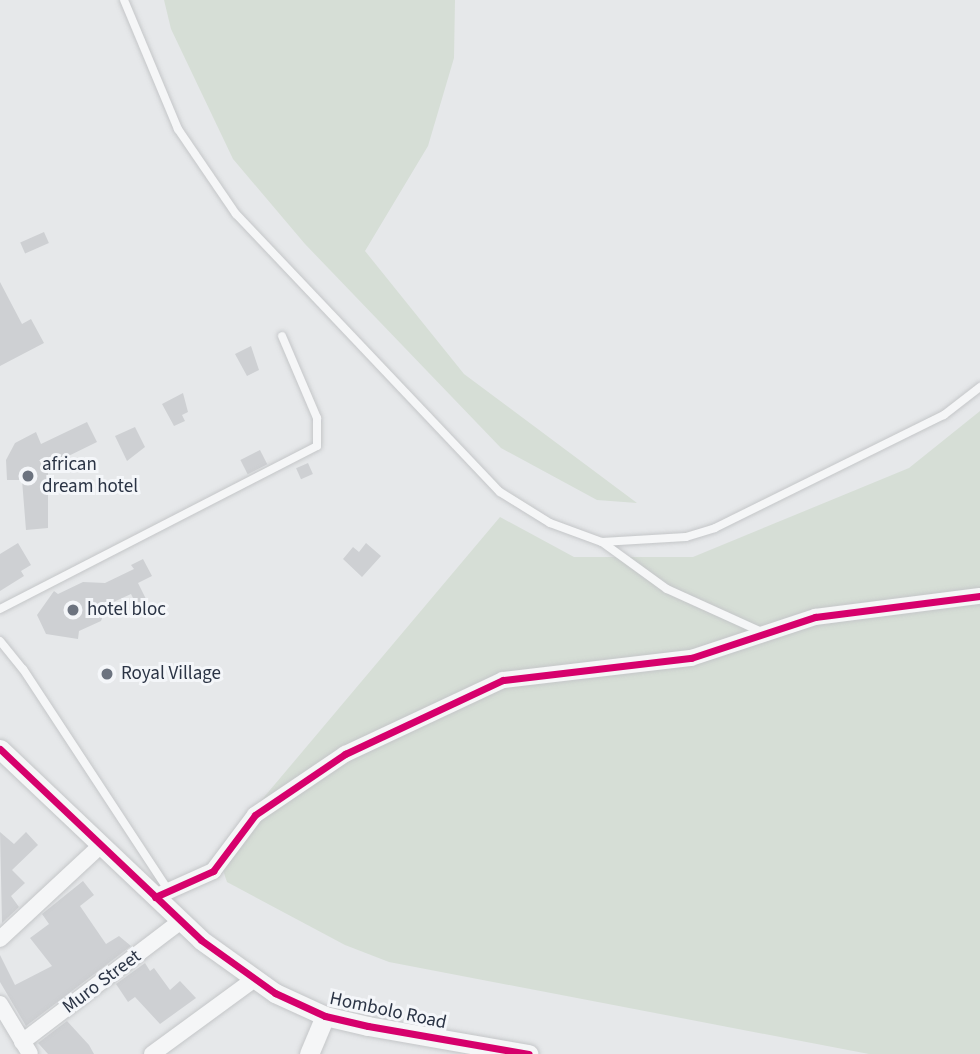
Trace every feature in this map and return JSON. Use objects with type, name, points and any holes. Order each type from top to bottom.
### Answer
[{"type":"street","points":[[161,893],[212,871],[255,814],[345,754],[503,680],[691,658],[816,617],[980,596]]},
{"type":"street","name":"Hombolo Road","points":[[0,749],[100,846],[161,893],[181,921],[253,980],[326,1016],[529,1054]]},
{"type":"street","points":[[1,935],[100,846]]},
{"type":"street","name":"Muro Street","points":[[26,1048],[181,921]]},
{"type":"street","points":[[152,1054],[253,980]]},
{"type":"street","points":[[0,1004],[26,1048]]},
{"type":"street","points":[[309,1054],[326,1016]]},
{"type":"lane","points":[[124,0],[178,129],[245,224],[500,492],[550,523],[602,542],[667,589],[765,634]]},
{"type":"lane","points":[[0,609],[317,446],[317,418],[282,335]]},
{"type":"lane","points":[[602,542],[686,537],[715,528],[944,415],[980,387]]},
{"type":"lane","points":[[0,641],[23,669],[161,893]]},
{"type":"shaded area","points":[[164,0],[455,0],[454,58],[428,146],[365,251],[464,374],[637,503],[597,500],[501,448],[305,244],[233,159],[171,29]]},
{"type":"shaded area","points":[[980,411],[980,1054],[869,1054],[389,962],[345,945],[227,882],[217,853],[500,517],[574,557],[693,557],[909,468]]},
{"type":"building","points":[[44,232],[49,243],[25,254],[20,243]]},
{"type":"building","points":[[0,282],[22,324],[31,319],[44,343],[0,366]]},
{"type":"building","points":[[251,346],[259,370],[247,376],[235,354]]},
{"type":"building","points":[[183,393],[188,412],[182,415],[185,421],[174,426],[162,404]]},
{"type":"building","name":"african dream hotel","points":[[87,422],[97,442],[48,466],[48,528],[26,530],[22,480],[7,480],[6,460],[15,443],[36,432],[41,444]]},
{"type":"building","points":[[135,427],[145,447],[127,461],[115,436]]},
{"type":"building","points":[[260,450],[267,464],[248,474],[240,460]]},
{"type":"building","points":[[308,463],[313,474],[301,479],[296,468]]},
{"type":"building","points":[[18,543],[31,565],[21,571],[24,576],[0,591],[0,554]]},
{"type":"building","points":[[366,543],[381,556],[362,577],[343,559],[353,547],[359,552]]},
{"type":"building","name":"hotel bloc","points":[[143,559],[152,576],[138,583],[152,611],[142,616],[131,594],[107,605],[101,621],[79,631],[78,639],[46,634],[37,615],[54,591],[58,594],[83,582],[105,583],[134,569],[131,565]]},
{"type":"building","points":[[0,832],[14,844],[26,832],[38,845],[12,870],[25,883],[11,896],[19,907],[2,923]]},
{"type":"building","points":[[83,881],[94,895],[80,906],[106,944],[119,936],[131,946],[26,1026],[0,982],[0,955],[15,985],[52,966],[30,938],[49,924],[42,914]]},
{"type":"building","points":[[145,963],[150,971],[154,968],[170,990],[180,981],[196,998],[160,1024],[135,997],[128,1002],[116,984]]},
{"type":"building","points":[[67,1021],[94,1054],[48,1054],[38,1043]]},
{"type":"cycle path","points":[[155,897],[213,871],[255,815],[345,754],[503,680],[691,658],[815,617],[980,596]]},
{"type":"cycle path","points":[[0,749],[201,940],[275,993],[325,1016],[529,1054]]},
{"type":"place","name":"african dream hotel","points":[[28,476]]},
{"type":"place","name":"hotel bloc","points":[[73,610]]},
{"type":"place","name":"Royal Village","points":[[107,674]]}]
